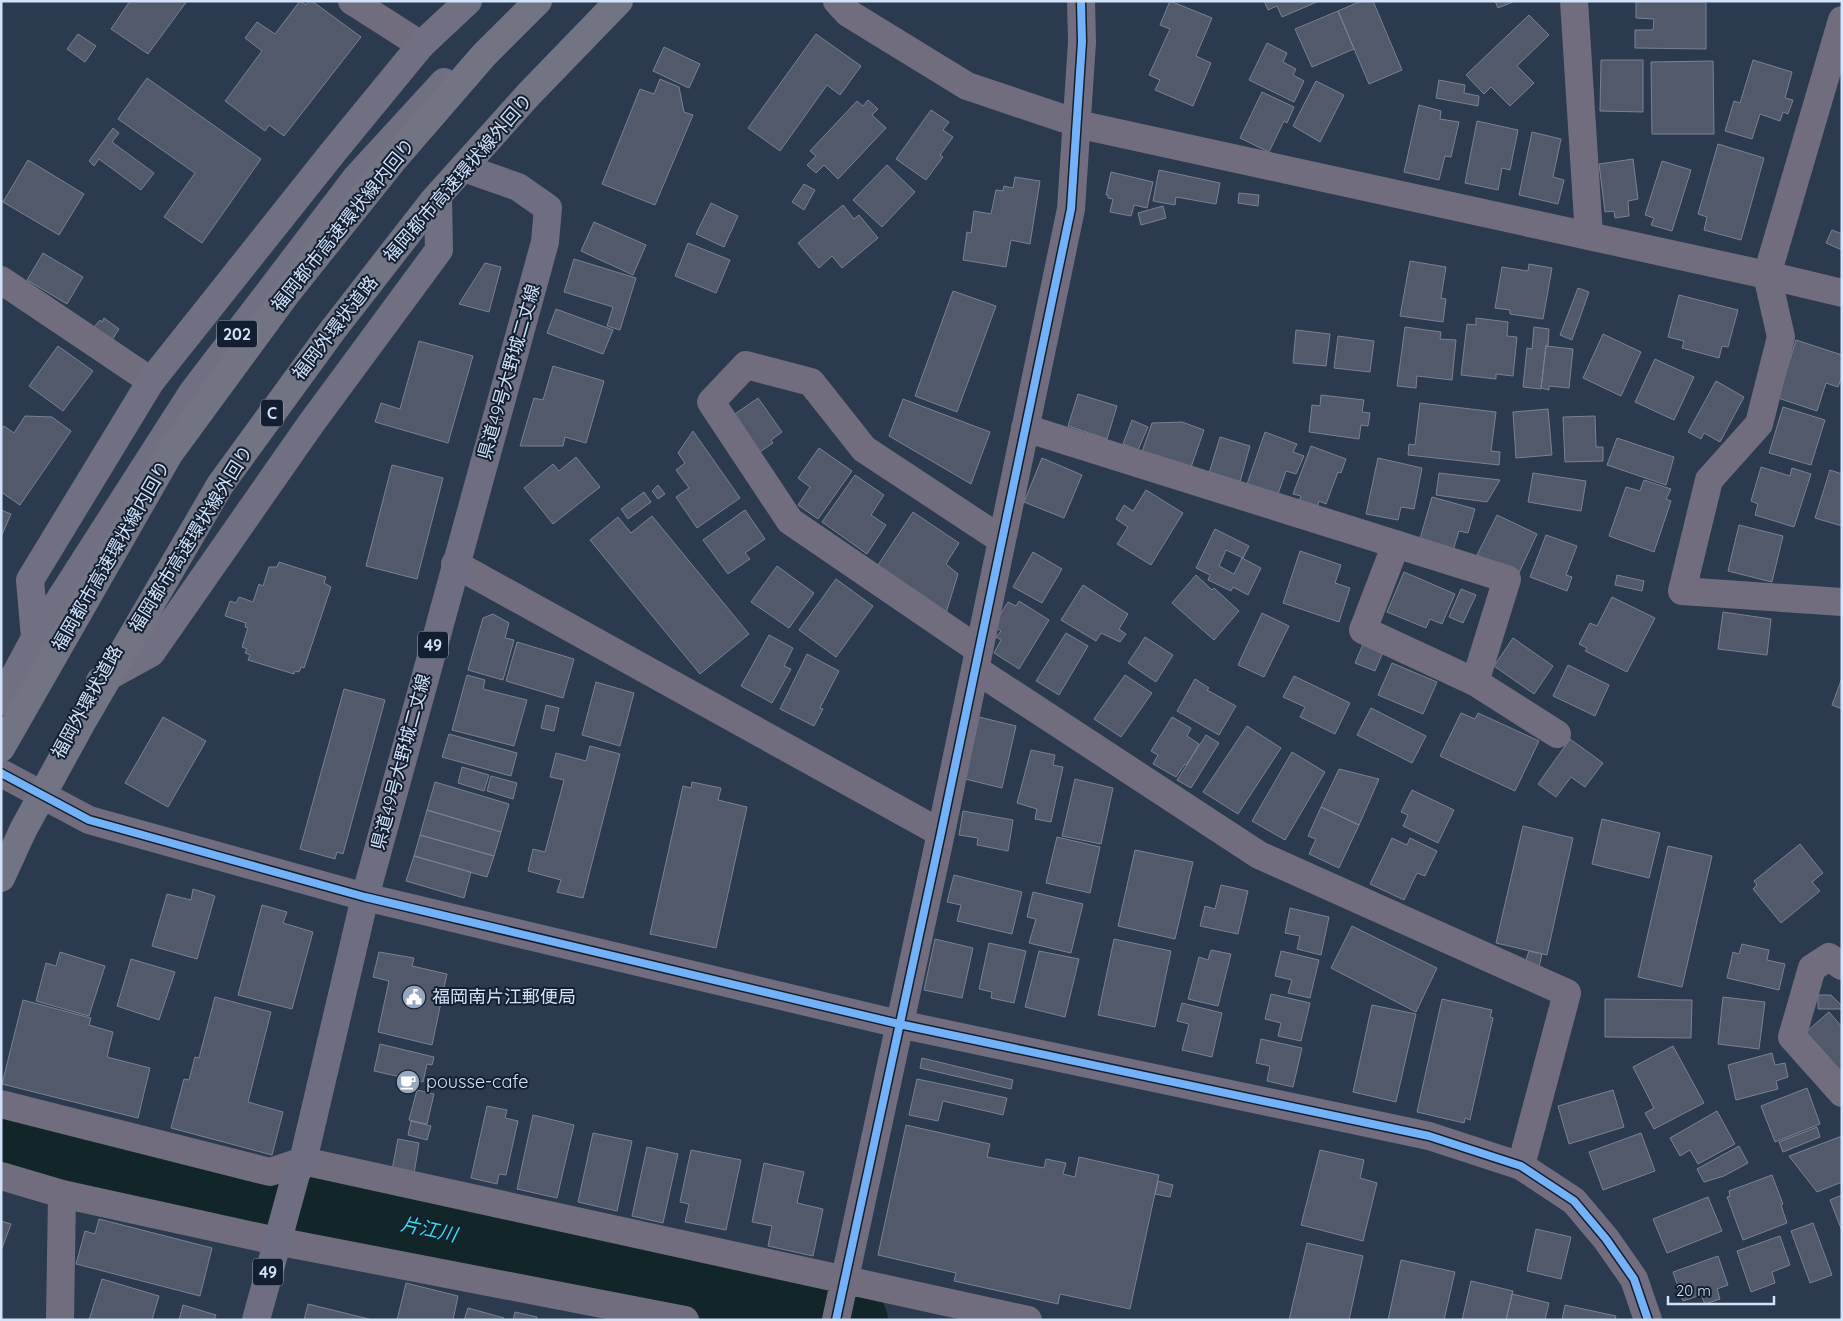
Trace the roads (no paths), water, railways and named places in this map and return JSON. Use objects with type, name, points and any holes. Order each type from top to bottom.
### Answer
[{"type":"highway","points":[[35,638],[30,580],[151,381],[421,45],[468,1]]},
{"type":"highway","name":"202","points":[[1,701],[35,638],[192,393],[356,178],[518,1]]},
{"type":"highway","name":"福岡都市高速環状線内回り","points":[[1,748],[169,454],[287,293],[394,159],[484,56],[538,1]]},
{"type":"highway","name":"福岡外環状道路","points":[[1,874],[38,794],[93,685],[256,428],[438,197],[619,1]]},
{"type":"highway","name":"福岡都市高速環状線外回り","points":[[1,878],[23,830],[67,748],[220,485],[332,331],[433,201],[529,94],[619,1]]},
{"type":"highway","points":[[93,685],[151,653],[310,425],[439,250],[438,197]]},
{"type":"main road","name":"県道49号大野城二丈線","points":[[256,1320],[300,1168],[365,897],[545,242],[548,208],[518,187],[464,168]]},
{"type":"street","points":[[352,1],[421,45]]},
{"type":"street","points":[[837,1],[848,12],[967,86],[1077,123],[1842,293]]},
{"type":"street","points":[[836,1320],[941,833],[1071,209],[1082,42],[1080,1]]},
{"type":"street","points":[[1574,1],[1589,236]]},
{"type":"street","points":[[1842,20],[1767,275],[1781,337],[1759,424],[1709,480],[1682,590],[1842,602]]},
{"type":"street","points":[[1,280],[151,381]]},
{"type":"street","points":[[1002,540],[864,448],[812,382],[746,365],[711,402],[790,520],[977,659],[1259,855],[1567,993],[1521,1166]]},
{"type":"street","points":[[1025,428],[1507,579],[1475,682]]},
{"type":"street","points":[[1396,544],[1362,630],[1475,682],[1557,734]]},
{"type":"street","points":[[455,564],[941,833]]},
{"type":"street","points":[[1,773],[89,820],[365,897],[899,1024],[1429,1136],[1521,1166],[1574,1201],[1606,1239],[1634,1278],[1648,1320]]},
{"type":"street","points":[[1842,966],[1829,957],[1812,968],[1792,1037],[1842,1093]]},
{"type":"street","points":[[1,1104],[270,1172],[300,1168],[844,1285],[1028,1320]]},
{"type":"street","points":[[1,1176],[62,1194],[280,1233],[685,1320]]},
{"type":"street","points":[[60,1320],[62,1194]]},
{"type":"waterway","name":"片江川","points":[[1,1138],[334,1206],[856,1320]]},
{"type":"place","name":"福岡南片江郵便局","points":[[414,997]]},
{"type":"place","name":"pousse-cafe","points":[[408,1082]]}]
